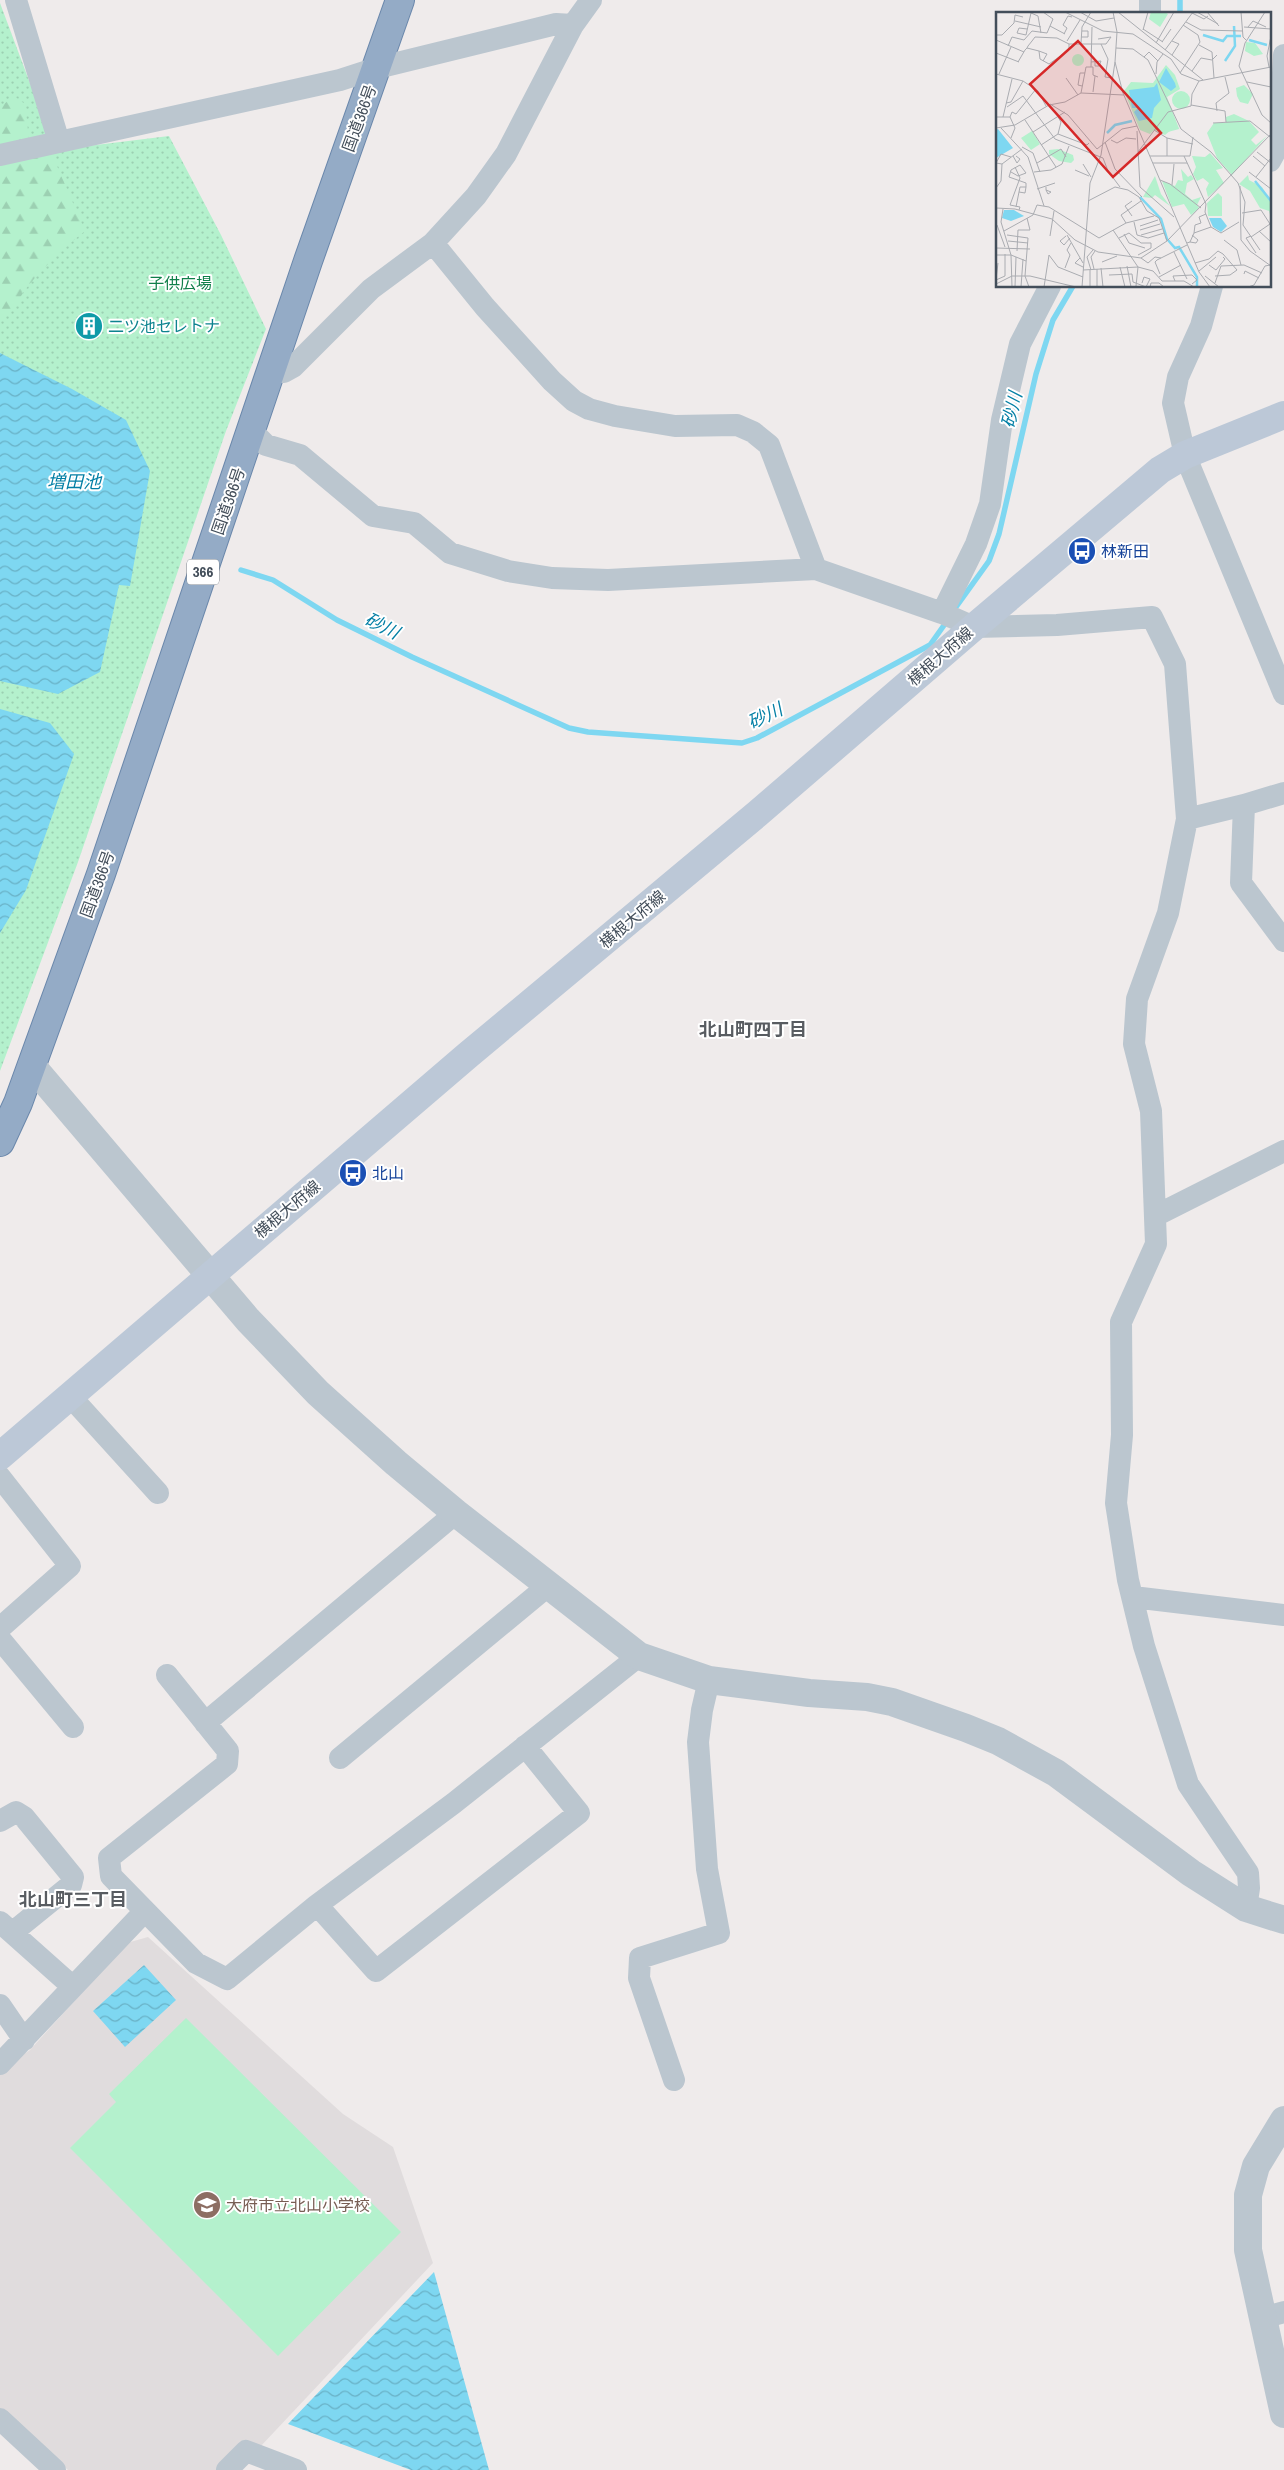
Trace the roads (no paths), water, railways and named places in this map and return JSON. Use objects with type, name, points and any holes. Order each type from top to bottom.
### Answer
[{"type":"highway","name":"国道366号","points":[[0,1142],[32,1066],[101,874],[273,372],[308,261],[400,0]]},
{"type":"main road","name":"横根大府線","points":[[0,1456],[209,1275],[468,1055],[757,814],[1160,470],[1185,455],[1284,415]]},
{"type":"street","points":[[16,0],[59,142]]},
{"type":"street","points":[[273,372],[284,372],[292,367],[371,289],[433,243],[464,211],[506,154],[573,24],[590,0]]},
{"type":"street","points":[[0,155],[340,80],[377,68],[556,24],[573,24]]},
{"type":"street","points":[[1272,157],[1278,145],[1284,55]]},
{"type":"street","points":[[433,243],[485,307],[552,381],[574,401],[589,409],[615,416],[675,426],[737,425],[753,432],[770,445],[816,569]]},
{"type":"street","points":[[942,613],[976,544],[990,504],[1002,420],[1020,344],[1049,288]]},
{"type":"street","points":[[1211,288],[1201,326],[1178,377],[1173,404],[1185,455],[1284,694]]},
{"type":"street","points":[[252,431],[266,445],[300,455],[373,516],[414,523],[450,553],[508,571],[552,578],[608,580],[816,569],[942,613],[974,627],[1056,625],[1152,616],[1175,664],[1187,819],[1168,913],[1137,999],[1134,1044],[1152,1111],[1156,1244],[1121,1322],[1122,1435],[1116,1503],[1144,1646],[1188,1784],[1248,1873],[1249,1888],[1246,1908]]},
{"type":"street","points":[[1187,819],[1284,793]]},
{"type":"street","points":[[1244,805],[1241,882],[1284,941]]},
{"type":"street","points":[[32,1066],[209,1275],[318,1393],[396,1463],[456,1513],[639,1656],[709,1680],[809,1693],[866,1697],[908,1708],[998,1741],[1056,1773],[1191,1873],[1246,1908],[1284,1920]]},
{"type":"street","points":[[1155,1216],[1284,1151]]},
{"type":"street","points":[[70,1396],[158,1493]]},
{"type":"street","points":[[0,1477],[70,1566],[0,1628]]},
{"type":"street","points":[[205,1722],[456,1513]]},
{"type":"street","points":[[340,1758],[549,1585]]},
{"type":"street","points":[[1133,1597],[1284,1615]]},
{"type":"street","points":[[0,1639],[73,1727]]},
{"type":"street","points":[[167,1675],[228,1752],[227,1764],[108,1858],[111,1876],[144,1912],[196,1963],[227,1979],[316,1905],[454,1803],[639,1656]]},
{"type":"street","points":[[674,2080],[639,1978],[640,1958],[719,1933],[707,1869],[698,1742],[702,1710],[709,1680]]},
{"type":"street","points":[[316,1905],[376,1971],[579,1813],[525,1746]]},
{"type":"street","points":[[0,1822],[16,1812],[24,1816],[73,1877],[71,1885],[7,1927],[73,1987]]},
{"type":"street","points":[[0,2064],[144,1912]]},
{"type":"street","points":[[0,2005],[24,2040]]},
{"type":"street","points":[[1284,2120],[1256,2166],[1248,2195],[1248,2250],[1273,2315],[1284,2414]]},
{"type":"street","points":[[0,2419],[55,2470]]},
{"type":"street","points":[[227,2470],[246,2451],[296,2470]]},
{"type":"water","name":"増田池","points":[[0,353],[72,389],[126,420],[150,471],[130,586],[119,585],[100,672],[58,694],[0,681]]},
{"type":"water","points":[[0,709],[50,723],[74,754],[26,890],[0,933]]},
{"type":"water","points":[[144,1965],[176,2000],[125,2047],[93,2011]]},
{"type":"water","points":[[434,2272],[489,2470],[411,2470],[288,2424]]},
{"type":"waterway","name":"砂川","points":[[1180,0],[1180,12]]},
{"type":"waterway","name":"砂川","points":[[956,607],[989,561],[999,534],[1036,374],[1053,320],[1072,288]]},
{"type":"waterway","name":"砂川","points":[[241,570],[273,580],[337,620],[412,657],[569,728],[588,732],[742,743],[757,738],[930,645],[947,621]]},
{"type":"place","name":"二ツ池セレトナ","points":[[89,326]]},
{"type":"place","name":"林新田","points":[[1082,551]]},
{"type":"place","name":"北山","points":[[353,1173]]},
{"type":"place","name":"大府市立北山小学校","points":[[207,2205]]},
{"type":"district","name":"北山町四丁目","points":[[753,1030]]},
{"type":"district","name":"北山町三丁目","points":[[73,1900]]},
{"type":"park label","name":"子供広場","points":[[180,283]]}]
